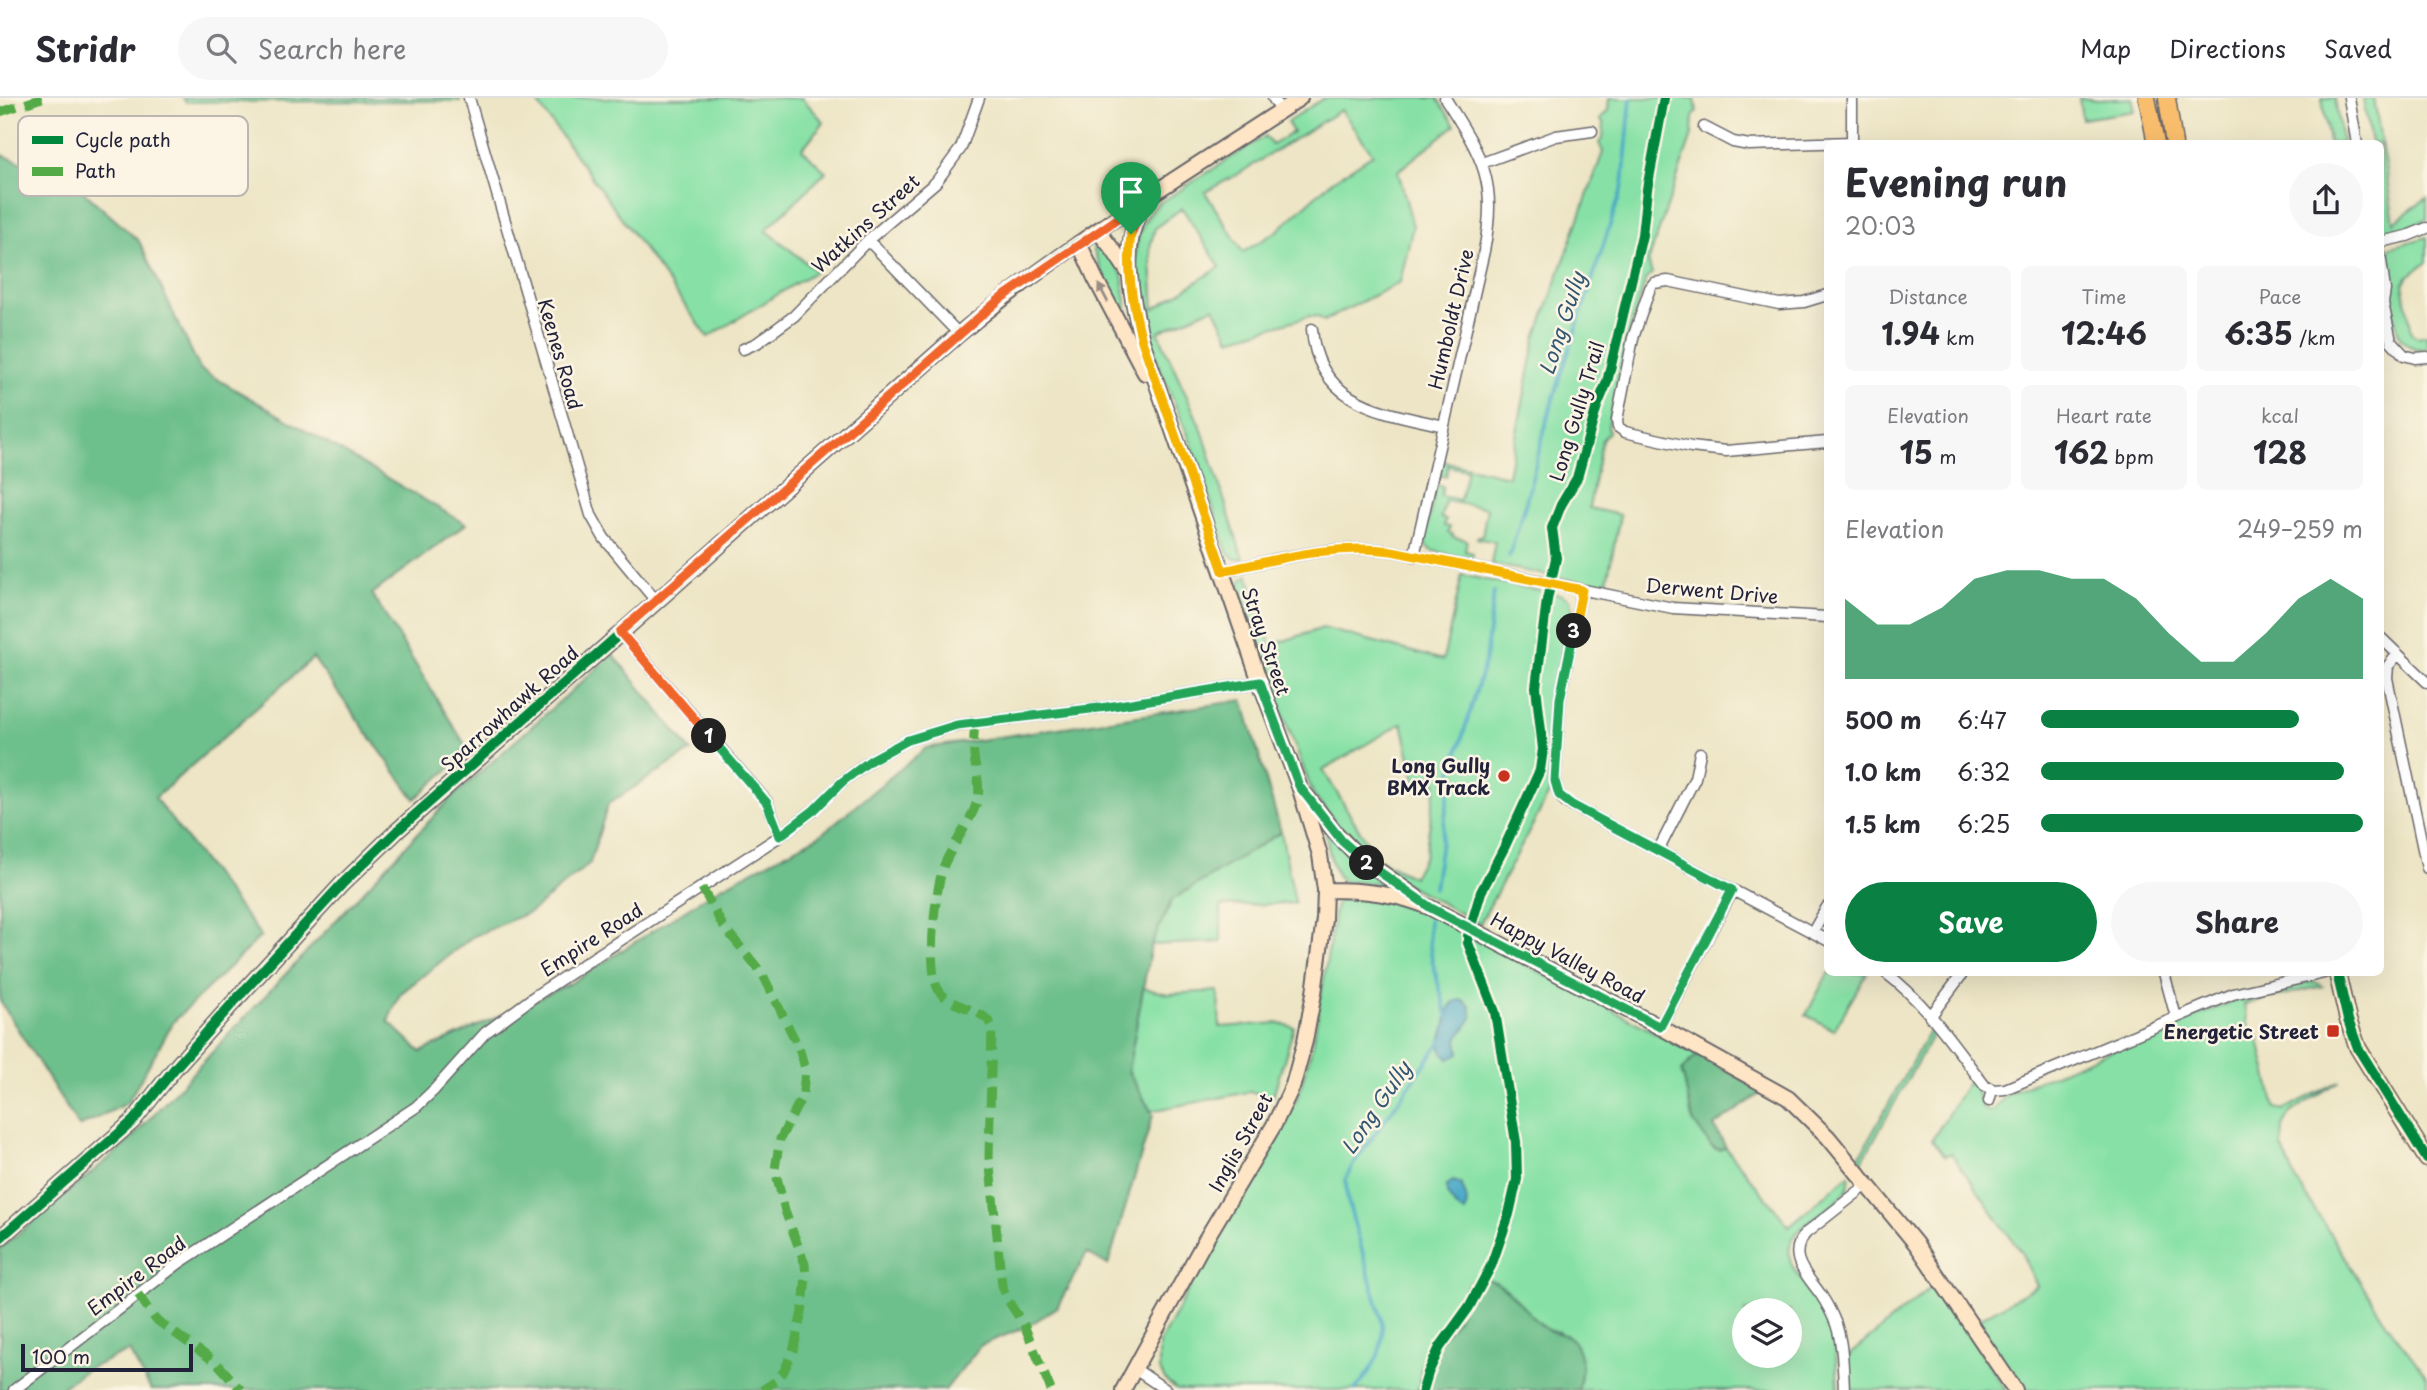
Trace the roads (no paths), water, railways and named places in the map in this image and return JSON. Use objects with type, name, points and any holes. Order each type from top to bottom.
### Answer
[{"type":"main road","points":[[2147,98],[2155,140]]},
{"type":"main road","points":[[2167,98],[2173,140]]},
{"type":"main road","points":[[2338,976],[2358,1048],[2427,1159]]},
{"type":"street","name":"Keenes Road","points":[[469,98],[591,515],[604,538],[656,601]]},
{"type":"street","name":"Watkins Street","points":[[743,349],[766,337],[794,316],[868,240],[946,172],[961,148],[979,98]]},
{"type":"street","name":"Sparrowhawk Road","points":[[0,1238],[133,1121],[197,1042],[366,860],[959,334],[1000,299],[1145,200],[1277,104],[1300,98]]},
{"type":"street","name":"Humboldt Drive","points":[[1414,556],[1489,225],[1489,186],[1482,163],[1445,98]]},
{"type":"street","points":[[1852,98],[1852,140]]},
{"type":"street","points":[[2349,98],[2356,140]]},
{"type":"street","points":[[1703,127],[1732,142],[1749,145],[1824,144]]},
{"type":"street","points":[[1482,163],[1556,136],[1592,131]]},
{"type":"street","name":"Stray Street","points":[[1145,200],[1131,234],[1129,275],[1142,341],[1260,682],[1299,786],[1318,847],[1325,890]]},
{"type":"street","points":[[2384,241],[2427,228]]},
{"type":"street","points":[[1098,231],[1115,251],[1129,275]]},
{"type":"street","points":[[868,240],[959,334]]},
{"type":"street","name":"Stray Street","points":[[1079,243],[1164,407]]},
{"type":"street","points":[[1824,296],[1804,302],[1779,304],[1668,281],[1657,282],[1650,288],[1633,338],[1617,416],[1618,425],[1625,432],[1691,447],[1726,451],[1824,442]]},
{"type":"street","points":[[2384,315],[2389,337],[2399,351],[2411,357],[2427,357]]},
{"type":"street","points":[[1312,329],[1320,363],[1341,392],[1376,409],[1444,426]]},
{"type":"street","name":"Derwent Drive","points":[[1223,571],[1342,548],[1376,549],[1673,608],[1824,617]]},
{"type":"street","points":[[1582,590],[1560,699],[1555,781],[1557,791],[1566,802],[1824,938]]},
{"type":"street","points":[[620,632],[767,803],[780,836]]},
{"type":"street","points":[[2384,641],[2427,682]]},
{"type":"street","points":[[2398,654],[2388,666],[2386,678],[2427,868]]},
{"type":"street","name":"Empire Road","points":[[14,1390],[179,1263],[416,1107],[475,1042],[512,1013],[780,836],[871,760],[908,740],[957,725],[1107,707],[1260,682]]},
{"type":"street","points":[[1658,850],[1695,778],[1700,753]]},
{"type":"street","points":[[1299,786],[1334,831],[1357,855],[1431,908]]},
{"type":"street","name":"Happy Valley Road","points":[[1325,890],[1381,893],[1409,899],[1431,908],[1660,1027],[1788,1098],[1815,1122],[1916,1244],[2015,1390]]},
{"type":"street","name":"Inglis Street","points":[[1123,1390],[1198,1254],[1269,1134],[1293,1085],[1314,993],[1325,890]]},
{"type":"street","points":[[1660,1027],[1732,890]]},
{"type":"street","points":[[1813,932],[1824,912]]},
{"type":"street","points":[[1890,976],[1904,987],[1985,1086],[1992,1090],[2005,1089],[2241,992],[2310,976]]},
{"type":"street","points":[[1930,1017],[1962,976]]},
{"type":"street","points":[[2165,976],[2176,1017]]},
{"type":"street","points":[[1989,1101],[1992,1090]]},
{"type":"street","points":[[1843,1390],[1841,1346],[1836,1326],[1825,1300],[1798,1261],[1797,1247],[1803,1237],[1868,1184]]},
{"type":"street","points":[[1135,1369],[1166,1390]]},
{"type":"water","points":[[1463,1000],[1470,1006],[1472,1018],[1457,1039],[1459,1053],[1449,1059],[1440,1045],[1447,1014],[1454,1002]]},
{"type":"water","points":[[1453,1181],[1460,1183],[1463,1189],[1465,1212],[1454,1205],[1449,1197],[1447,1185]]},
{"type":"waterway","name":"Long Gully","points":[[1509,556],[1550,409],[1623,185],[1631,98]]},
{"type":"waterway","name":"Long Gully","points":[[1434,888],[1452,772],[1485,661],[1494,592]]},
{"type":"waterway","name":"Long Gully","points":[[1429,920],[1432,957],[1447,1016]]},
{"type":"waterway","name":"Long Gully","points":[[1355,1390],[1368,1374],[1377,1356],[1382,1328],[1347,1198],[1346,1179],[1352,1166],[1442,1040]]},
{"type":"place","name":"Long Gully BMX Track","points":[[1504,776]]},
{"type":"place","name":"Energetic Street","points":[[2333,1031]]}]
